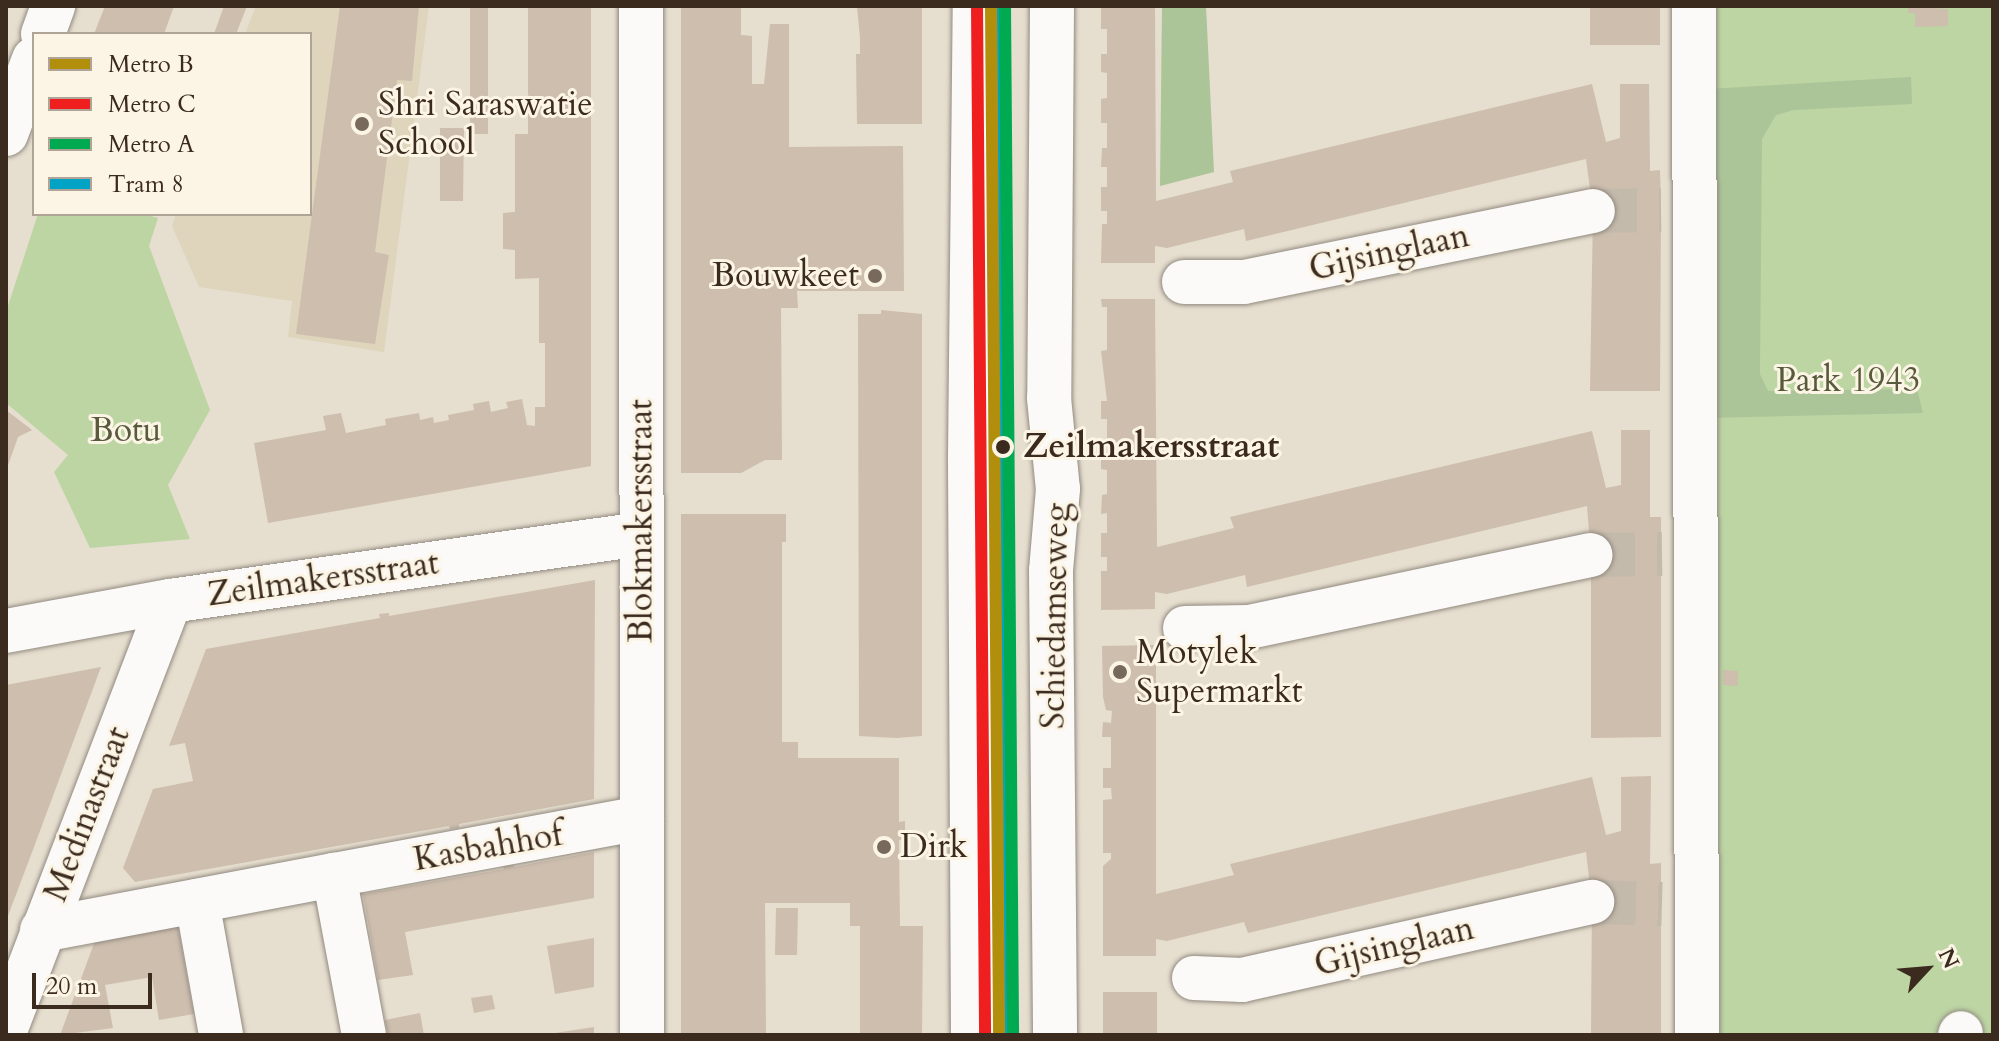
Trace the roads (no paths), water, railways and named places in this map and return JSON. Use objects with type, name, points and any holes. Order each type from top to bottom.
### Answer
[{"type":"street","points":[[44,32],[53,6]]},
{"type":"street","name":"Blokmakersstraat","points":[[641,6],[642,1035]]},
{"type":"street","points":[[973,1035],[970,456],[975,6]]},
{"type":"street","name":"Schiedamseweg","points":[[1052,6],[1049,398],[1058,489],[1051,571],[1055,1035]]},
{"type":"street","points":[[1694,6],[1677,212],[1697,439],[1678,555],[1678,905],[1697,1035]]},
{"type":"street","points":[[6,134],[32,64]]},
{"type":"street","name":"Gijsinglaan","points":[[1184,282],[1244,282],[1593,211]]},
{"type":"street","name":"Zeilmakersstraat","points":[[6,631],[170,601],[641,534]]},
{"type":"street","points":[[1185,628],[1249,627],[1591,555]]},
{"type":"street","name":"Medinastraat","points":[[6,1028],[170,601]]},
{"type":"street","name":"Kasbahhof","points":[[42,930],[642,818]]},
{"type":"street","points":[[334,875],[364,1035]]},
{"type":"street","points":[[197,901],[221,1035]]},
{"type":"street","name":"Gijsinglaan","points":[[1194,978],[1242,980],[1592,902]]},
{"type":"tunnel","points":[[1593,211],[1661,210]]},
{"type":"tunnel","points":[[1591,555],[1662,554]]},
{"type":"tunnel","points":[[1592,902],[1662,904]]},
{"type":"metro line","name":"C","points":[[977,6],[985,1035]]},
{"type":"metro line","name":"B","points":[[991,6],[999,1035]]},
{"type":"metro line","name":"A","points":[[1005,6],[1013,1035]]},
{"type":"tram line","name":"8","points":[[1002,6],[1005,1035]]},
{"type":"place","name":"Shri Saraswatie School","points":[[362,124]]},
{"type":"place","name":"Bouwkeet","points":[[875,276]]},
{"type":"place","name":"Zeilmakersstraat","points":[[1003,447]]},
{"type":"place","name":"Motylek Supermarkt","points":[[1120,672]]},
{"type":"place","name":"Dirk","points":[[884,847]]},
{"type":"park label","name":"Park 1943","points":[[1848,381]]},
{"type":"park label","name":"Botu","points":[[126,431]]}]
